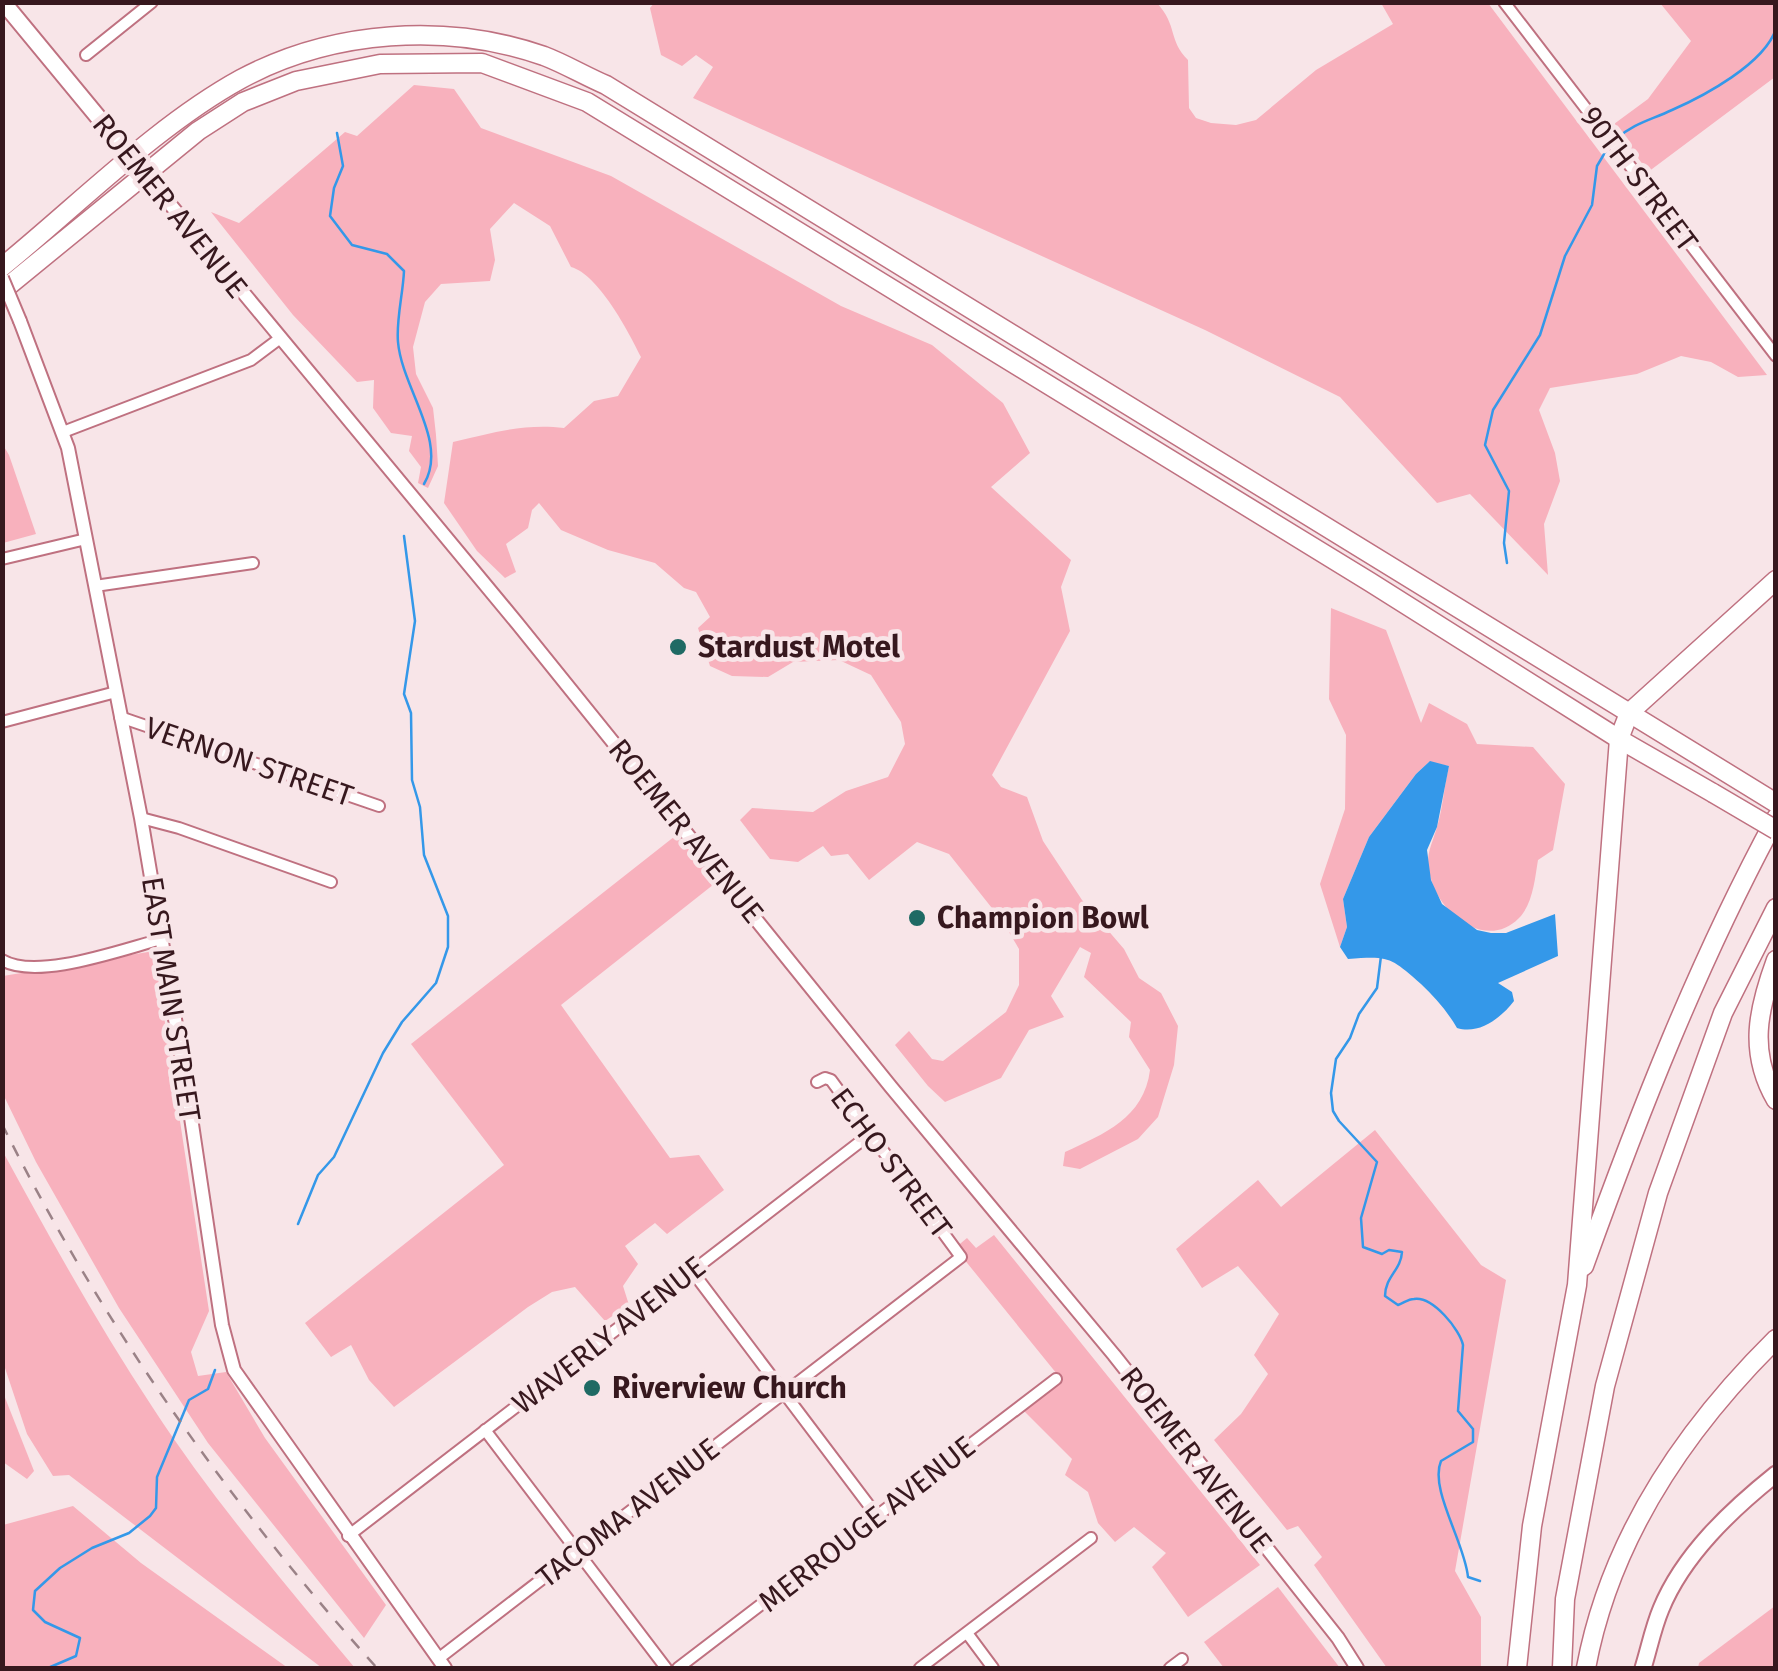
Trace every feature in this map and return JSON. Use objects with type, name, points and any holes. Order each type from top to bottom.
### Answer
[{"type":"highway","points":[[2,267],[132,158],[216,94],[245,77],[332,45],[404,35],[478,39],[544,56],[606,85],[1776,804]]},
{"type":"highway","points":[[2,291],[198,132],[243,102],[296,81],[380,64],[482,63],[543,84],[604,113],[1370,582],[1619,740],[1776,830]]},
{"type":"highway","points":[[1517,1668],[1532,1526],[1576,1285],[1619,740],[1629,713],[1776,580]]},
{"type":"highway","points":[[1576,1285],[1643,1102],[1733,896],[1776,818]]},
{"type":"highway","points":[[1562,1668],[1565,1600],[1605,1386],[1658,1193],[1722,1013],[1776,908]]},
{"type":"highway","points":[[1776,960],[1762,997],[1756,1034],[1762,1070],[1776,1100]]},
{"type":"highway","points":[[1586,1668],[1619,1559],[1650,1496],[1690,1433],[1776,1338]]},
{"type":"main road","name":"ROEMER AVENUE","points":[[2,2],[145,174]]},
{"type":"main road","points":[[1643,1668],[1662,1606],[1695,1553],[1740,1503],[1776,1474]]},
{"type":"street","points":[[86,54],[152,2]]},
{"type":"street","name":"90TH STREET","points":[[1504,2],[1776,356]]},
{"type":"street","name":"ROEMER AVENUE","points":[[145,174],[1114,1355],[1338,1638],[1357,1668]]},
{"type":"street","name":"EAST MAIN STREET","points":[[2,278],[63,432],[96,586],[162,940],[222,1325],[234,1370],[442,1664]]},
{"type":"street","points":[[63,432],[251,360],[280,339]]},
{"type":"street","points":[[2,559],[86,539]]},
{"type":"street","points":[[96,586],[253,563]]},
{"type":"street","name":"VERNON STREET","points":[[2,722],[116,692]]},
{"type":"street","name":"VERNON STREET","points":[[120,717],[379,806]]},
{"type":"street","points":[[140,818],[331,882]]},
{"type":"street","points":[[2,960],[18,968],[42,966],[162,940]]},
{"type":"street","name":"ECHO STREET","points":[[817,1082],[831,1080],[961,1257]]},
{"type":"street","name":"WAVERLY AVENUE","points":[[348,1536],[869,1134]]},
{"type":"street","name":"TACOMA AVENUE","points":[[442,1664],[578,1552],[961,1257]]},
{"type":"street","points":[[692,1271],[876,1516]]},
{"type":"street","name":"MERROUGE AVENUE","points":[[678,1668],[1056,1379]]},
{"type":"street","points":[[486,1430],[666,1668]]},
{"type":"street","points":[[920,1668],[1091,1538]]},
{"type":"street","points":[[967,1633],[993,1668]]},
{"type":"street","points":[[1170,1668],[1182,1659]]},
{"type":"shaded area","points":[[655,2],[1157,3],[1188,60],[1189,108],[1196,118],[1236,125],[1256,120],[1316,70],[1393,24],[1381,3],[1488,3],[1767,375],[1738,377],[1711,362],[1681,356],[1637,374],[1550,388],[1539,410],[1555,453],[1560,481],[1544,524],[1548,575],[1470,494],[1437,503],[1340,397],[1205,330],[693,98],[713,67],[696,55],[682,66],[661,55],[650,8]]},
{"type":"shaded area","points":[[1660,3],[1775,3],[1775,77],[1648,172],[1614,124],[1648,99],[1691,41]]},
{"type":"shaded area","points":[[414,85],[454,89],[481,128],[611,176],[841,306],[932,345],[1003,403],[1030,453],[991,487],[1071,560],[1061,587],[1070,631],[992,775],[1001,787],[1027,797],[1043,841],[1082,900],[1124,949],[1139,978],[1161,993],[1178,1026],[1174,1065],[1158,1117],[1138,1139],[1080,1169],[1063,1166],[1065,1152],[1107,1131],[1131,1112],[1140,1101],[1150,1070],[1129,1037],[1131,1022],[1084,977],[1091,953],[1080,947],[1051,996],[1064,1017],[1029,1030],[1001,1078],[945,1102],[895,1045],[909,1031],[932,1059],[943,1061],[1006,1012],[1019,985],[1019,949],[1003,922],[949,854],[917,842],[869,880],[848,854],[831,856],[823,846],[798,862],[770,859],[740,820],[752,808],[813,812],[846,791],[888,777],[905,744],[901,722],[871,675],[839,660],[793,662],[768,677],[732,676],[710,666],[698,628],[710,617],[696,592],[684,588],[655,563],[608,550],[561,530],[539,503],[532,510],[528,528],[506,544],[516,572],[505,578],[477,551],[444,503],[453,442],[522,428],[564,428],[594,401],[618,396],[641,357],[602,292],[592,280],[571,267],[550,226],[514,203],[490,229],[495,260],[490,281],[441,284],[425,302],[413,347],[416,374],[433,408],[436,435],[438,466],[428,488],[418,483],[421,467],[409,451],[412,436],[391,433],[373,408],[374,380],[357,382],[293,315],[211,212],[239,223],[345,132],[357,136]]},
{"type":"shaded area","points":[[3,445],[36,534],[3,543]]},
{"type":"shaded area","points":[[1331,608],[1386,630],[1421,723],[1429,703],[1467,724],[1477,744],[1533,747],[1565,784],[1553,850],[1538,860],[1527,906],[1506,927],[1493,931],[1466,924],[1436,892],[1428,858],[1449,766],[1429,762],[1369,837],[1343,899],[1347,927],[1340,947],[1320,884],[1345,809],[1346,735],[1329,699]]},
{"type":"shaded area","points":[[684,829],[723,877],[561,1005],[670,1158],[699,1155],[724,1190],[667,1234],[655,1223],[625,1246],[638,1264],[623,1286],[629,1305],[605,1321],[575,1287],[552,1292],[394,1407],[369,1380],[351,1345],[331,1357],[305,1323],[504,1165],[411,1044]]},
{"type":"shaded area","points":[[154,951],[209,1311],[191,1352],[198,1376],[226,1372],[265,1438],[386,1605],[364,1638],[208,1443],[119,1308],[36,1162],[3,1094],[3,976]]},
{"type":"shaded area","points":[[1375,1130],[1481,1265],[1506,1280],[1455,1571],[1481,1617],[1481,1668],[1387,1668],[1314,1565],[1322,1557],[1298,1526],[1287,1530],[1214,1440],[1241,1414],[1268,1374],[1254,1355],[1279,1314],[1238,1266],[1202,1288],[1176,1249],[1258,1180],[1281,1207]]},
{"type":"shaded area","points":[[2,1150],[94,1313],[176,1442],[250,1541],[355,1668],[322,1668],[69,1475],[53,1476],[27,1434],[3,1362]]},
{"type":"shaded area","points":[[994,1235],[1260,1565],[1188,1617],[1152,1567],[1166,1553],[1134,1527],[1115,1542],[1098,1523],[1088,1492],[1065,1475],[1072,1459],[1023,1410],[1061,1379],[955,1248],[967,1238],[976,1248]]},
{"type":"shaded area","points":[[2,1390],[34,1471],[27,1479],[3,1462]]},
{"type":"shaded area","points":[[73,1506],[141,1563],[288,1668],[3,1668],[3,1525]]},
{"type":"shaded area","points":[[1278,1587],[1340,1668],[1224,1668],[1204,1642]]},
{"type":"shaded area","points":[[1775,1606],[1775,1668],[1698,1668],[1699,1663]]},
{"type":"water","points":[[1430,761],[1449,766],[1437,827],[1427,850],[1431,880],[1442,904],[1477,930],[1491,933],[1506,933],[1555,914],[1558,956],[1498,983],[1512,992],[1514,1001],[1496,1019],[1473,1029],[1457,1028],[1431,994],[1395,963],[1381,958],[1348,959],[1340,947],[1347,927],[1343,899],[1369,837]]},
{"type":"waterway","points":[[1616,139],[1732,77],[1759,54],[1776,29]]},
{"type":"waterway","points":[[337,133],[343,166],[334,188],[330,216],[352,245],[387,254],[404,271],[398,342],[428,433],[430,468],[424,484]]},
{"type":"waterway","points":[[1507,563],[1504,543],[1509,491],[1485,445],[1493,410],[1540,335],[1565,256],[1592,205],[1597,166],[1610,144]]},
{"type":"waterway","points":[[298,1224],[318,1175],[334,1157],[383,1053],[402,1022],[436,983],[448,947],[448,916],[424,855],[420,807],[412,780],[411,713],[404,694],[415,621],[404,536]]},
{"type":"waterway","points":[[1381,956],[1377,988],[1336,1059],[1331,1093],[1333,1111],[1377,1162],[1361,1218],[1363,1247],[1382,1254],[1389,1250],[1402,1252],[1385,1296],[1398,1305],[1414,1299],[1437,1308],[1463,1345],[1458,1411],[1473,1429],[1473,1442],[1441,1461],[1439,1473],[1443,1501],[1468,1577],[1480,1581]]},
{"type":"waterway","points":[[48,1668],[76,1656],[80,1638],[45,1622],[33,1610],[35,1591],[60,1568],[92,1548],[129,1533],[150,1516],[156,1508],[157,1477],[189,1400],[208,1389],[215,1370]]},
{"type":"railway","points":[[2,1124],[81,1269],[171,1409],[270,1542],[377,1668]]},
{"type":"place","name":"Stardust Motel","points":[[678,647]]},
{"type":"place","name":"Champion Bowl","points":[[917,918]]},
{"type":"place","name":"Riverview Church","points":[[592,1388]]}]
